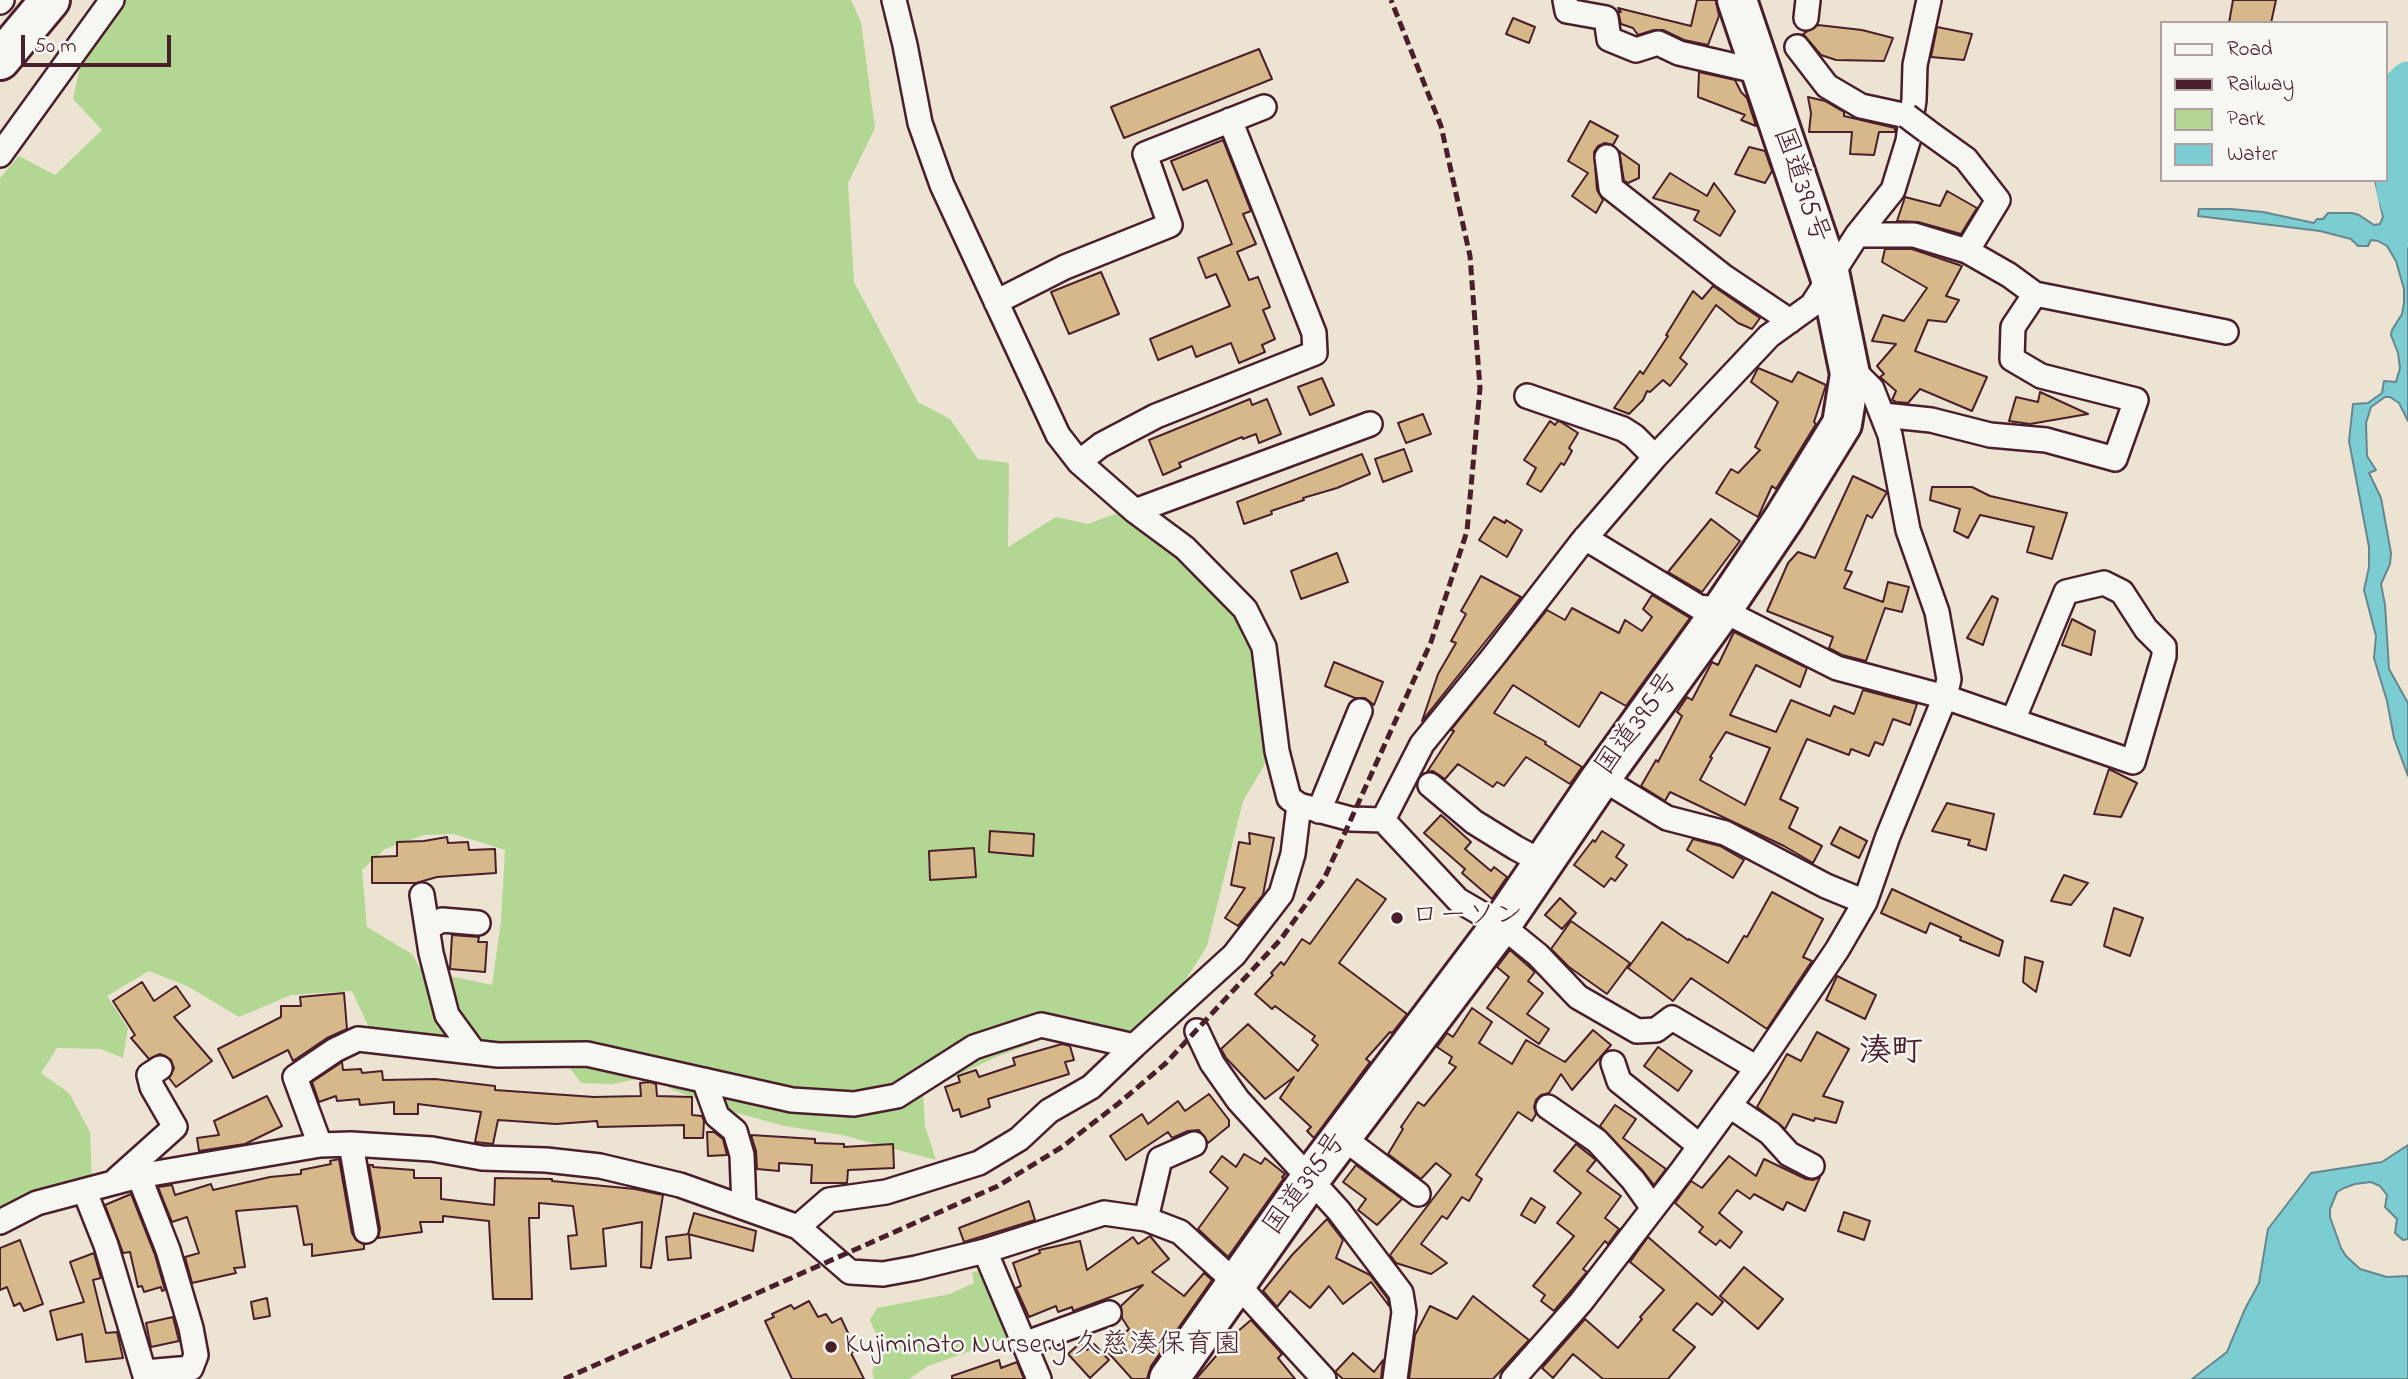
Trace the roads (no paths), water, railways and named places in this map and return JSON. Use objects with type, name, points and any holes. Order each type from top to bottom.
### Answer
[{"type":"highway","points":[[0,60],[50,0]]},
{"type":"highway","name":"国道395号","points":[[1169,1379],[1310,1179],[1501,925],[1601,778],[1722,610],[1784,518],[1842,424],[1850,374],[1830,276],[1759,68],[1733,2]]},
{"type":"street","points":[[0,155],[112,0]]},
{"type":"street","points":[[894,0],[920,122],[942,185],[1058,435],[1079,462],[1135,511],[1185,548],[1245,609],[1264,647],[1277,751],[1289,798],[1309,808],[1351,819],[1383,820],[1458,900],[1501,925],[1538,955],[1578,997],[1637,1031],[1656,1030],[1672,1018],[1757,1068]]},
{"type":"street","points":[[1565,0],[1567,11],[1606,18],[1609,39],[1636,50],[1658,43],[1679,53],[1748,69],[1759,68]]},
{"type":"street","points":[[1383,820],[1422,744],[1585,538],[1655,457],[1769,336],[1812,305],[1857,235],[1893,190],[1904,153],[1914,100],[1915,65],[1929,0]]},
{"type":"street","points":[[1797,47],[1827,86],[1861,106],[1907,116],[1966,159],[1998,200],[1967,251]]},
{"type":"street","points":[[996,302],[1065,267],[1170,225],[1145,155],[1264,107]]},
{"type":"street","points":[[1079,462],[1101,444],[1156,416],[1315,353],[1314,333],[1230,120]]},
{"type":"street","points":[[1606,157],[1611,188],[1723,276],[1790,321]]},
{"type":"street","points":[[1857,235],[1914,235],[1967,251],[2009,275],[2035,295],[2226,332]]},
{"type":"street","points":[[1883,415],[1931,420],[1990,435],[2046,440],[2115,459],[2136,400],[2041,376],[2012,359],[2013,327],[2035,295]]},
{"type":"street","points":[[1513,1379],[1581,1302],[1700,1146],[1837,950],[1865,902],[1888,836],[1944,697],[1949,679],[1937,612],[1909,530],[1891,435],[1872,389],[1858,375],[1850,374]]},
{"type":"street","points":[[1527,396],[1623,429],[1655,457]]},
{"type":"street","points":[[1135,511],[1370,424]]},
{"type":"street","points":[[1585,538],[1699,607],[1722,610],[1837,668],[1944,697],[2133,762],[2164,656],[2164,647],[2153,639],[2136,617],[2122,592],[2104,583],[2066,592],[2014,718]]},
{"type":"street","points":[[798,1227],[829,1200],[886,1192],[979,1163],[1019,1139],[1049,1111],[1091,1087],[1234,955],[1281,894],[1309,808],[1360,712]]},
{"type":"street","points":[[1601,778],[1667,818],[1725,833],[1826,886],[1865,902]]},
{"type":"street","points":[[1430,785],[1474,822],[1544,863]]},
{"type":"street","points":[[422,895],[430,953],[447,1015],[474,1052]]},
{"type":"street","points":[[427,928],[442,920],[478,923]]},
{"type":"street","points":[[320,1144],[295,1077],[335,1050],[358,1040],[498,1055],[587,1054],[792,1100],[853,1104],[897,1096],[974,1047],[1041,1025],[1134,1045]]},
{"type":"street","points":[[1197,1031],[1212,1063],[1238,1100],[1339,1211],[1401,1293],[1404,1312],[1395,1379]]},
{"type":"street","points":[[1613,1063],[1619,1081],[1700,1146]]},
{"type":"street","points":[[112,1184],[175,1128],[152,1087],[149,1075],[160,1068]]},
{"type":"street","points":[[705,1080],[717,1116],[735,1132],[742,1155],[744,1207]]},
{"type":"street","points":[[1730,1106],[1770,1133],[1789,1154],[1812,1166]]},
{"type":"street","points":[[1548,1107],[1597,1141],[1653,1208]]},
{"type":"street","points":[[1342,1136],[1418,1194]]},
{"type":"street","points":[[0,1222],[37,1203],[139,1176],[320,1144],[432,1149],[482,1158],[546,1160],[600,1166],[680,1185],[798,1227],[850,1272],[883,1274],[916,1268],[985,1251],[1104,1213],[1146,1219],[1180,1232],[1237,1284],[1324,1379]]},
{"type":"street","points":[[351,1144],[366,1231]]},
{"type":"street","points":[[1146,1219],[1160,1159],[1194,1144]]},
{"type":"street","points":[[85,1192],[106,1245],[146,1375],[191,1368],[196,1355],[191,1328],[168,1250],[139,1176]]},
{"type":"street","points":[[985,1251],[1039,1379]]},
{"type":"street","points":[[1024,1344],[1109,1313]]},
{"type":"water","points":[[2408,118],[2405,152],[2408,178],[2408,421],[2399,403],[2390,397],[2385,397],[2371,407],[2366,423],[2367,456],[2376,470],[2369,473],[2381,498],[2391,553],[2390,564],[2381,584],[2389,669],[2408,703],[2408,776],[2394,738],[2387,701],[2374,658],[2376,636],[2364,590],[2369,567],[2369,547],[2349,441],[2353,404],[2368,403],[2382,393],[2384,381],[2396,382],[2400,368],[2391,335],[2402,314],[2404,303],[2404,289],[2396,261],[2387,246],[2378,241],[2371,240],[2368,246],[2358,246],[2351,239],[2320,231],[2198,216],[2199,209],[2231,209],[2263,212],[2314,223],[2328,213],[2352,213],[2374,225],[2380,224],[2383,217],[2375,182],[2387,182],[2387,120]]},
{"type":"water","points":[[2408,1145],[2408,1239],[2403,1240],[2395,1233],[2397,1219],[2385,1207],[2387,1195],[2380,1186],[2371,1182],[2355,1184],[2337,1192],[2330,1209],[2330,1217],[2341,1248],[2360,1269],[2387,1277],[2408,1276],[2408,1379],[2192,1379],[2227,1352],[2259,1283],[2268,1229],[2311,1173],[2382,1162]]},
{"type":"waterway","points":[[2408,80],[2400,88],[2391,135],[2395,191],[2408,229]]},
{"type":"railway","points":[[564,1379],[998,1186],[1062,1147],[1166,1063],[1281,939],[1324,879],[1431,642],[1467,531],[1480,388],[1470,256],[1441,126],[1391,0]]},
{"type":"place","name":"ローソン","points":[[1397,918]]},
{"type":"place","name":"Kujiminato Nursery 久慈湊保育園","points":[[831,1347]]},
{"type":"district","name":"湊町","points":[[1891,1055]]}]
